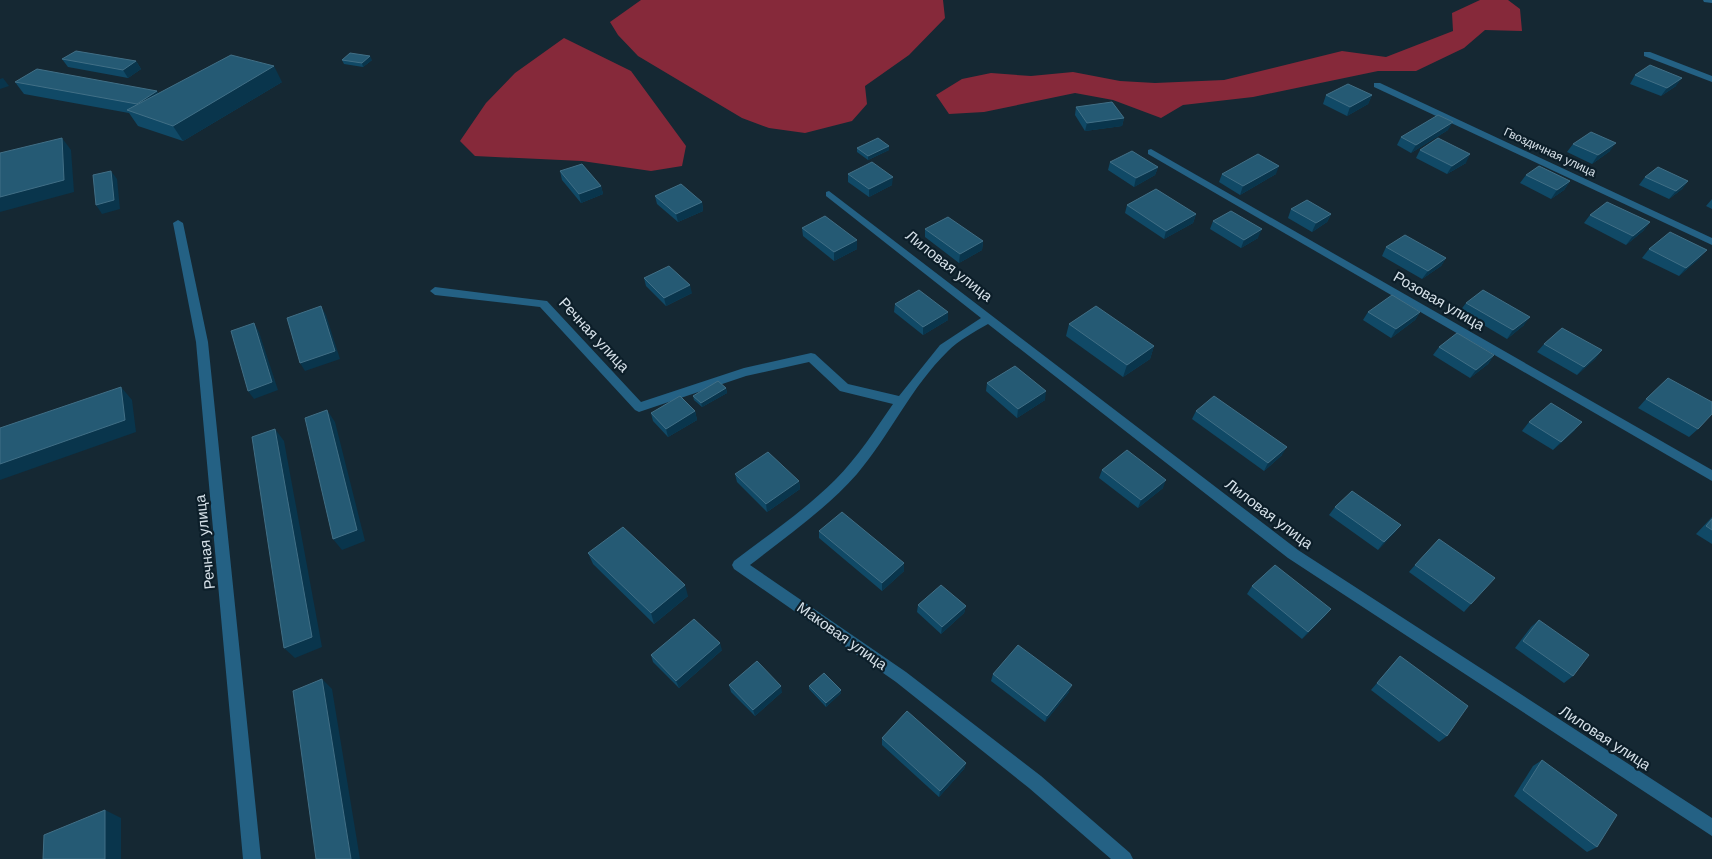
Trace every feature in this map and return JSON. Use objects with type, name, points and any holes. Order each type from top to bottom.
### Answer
[{"type":"street","points":[[1707,0],[1712,1]]},
{"type":"street","points":[[1647,54],[1712,78]]},
{"type":"street","name":"Гвоздичная улица","points":[[1378,84],[1712,242]]},
{"type":"street","name":"Розовая улица","points":[[1151,152],[1712,476]]},
{"type":"street","name":"Лиловая улица","points":[[829,194],[1293,554],[1712,828]]},
{"type":"street","name":"Речная улица","points":[[178,223],[202,342],[252,859]]},
{"type":"street","name":"Речная улица","points":[[435,291],[543,304],[639,407],[756,367],[774,362],[811,357],[844,388],[901,400]]},
{"type":"street","name":"Маковая улица","points":[[989,318],[940,351],[901,400],[890,421],[852,471],[820,502],[739,565],[901,677],[1035,782],[1124,859]]},
{"type":"shaded area","points":[[641,0],[943,0],[945,18],[909,55],[865,86],[867,104],[852,121],[805,133],[769,128],[742,118],[638,56],[618,35],[610,22]]},
{"type":"shaded area","points":[[1480,0],[1508,0],[1520,9],[1522,31],[1485,30],[1464,48],[1416,71],[1378,71],[1253,97],[1183,105],[1161,118],[1113,100],[1075,93],[984,112],[949,114],[936,95],[962,79],[991,73],[1031,76],[1073,72],[1120,81],[1155,83],[1224,80],[1342,51],[1386,57],[1453,31],[1452,13]]},
{"type":"shaded area","points":[[564,38],[631,71],[686,146],[682,166],[651,171],[582,161],[475,156],[460,141],[486,103],[515,73]]},
{"type":"building","points":[[76,51],[136,61],[123,70],[62,59]]},
{"type":"building","points":[[350,53],[370,56],[362,63],[342,60]]},
{"type":"building","points":[[231,55],[274,66],[173,126],[127,110]]},
{"type":"building","points":[[1650,65],[1682,78],[1667,88],[1635,75]]},
{"type":"building","points":[[37,69],[157,91],[137,104],[15,82]]},
{"type":"building","points":[[1348,84],[1372,95],[1350,107],[1326,95]]},
{"type":"building","points":[[1112,102],[1124,118],[1087,123],[1076,107]]},
{"type":"building","points":[[1438,115],[1453,122],[1416,145],[1401,137]]},
{"type":"building","points":[[1591,132],[1616,143],[1598,155],[1573,144]]},
{"type":"building","points":[[62,138],[64,180],[0,197],[0,153]]},
{"type":"building","points":[[878,138],[889,146],[868,156],[857,148]]},
{"type":"building","points":[[1438,138],[1470,154],[1452,166],[1420,150]]},
{"type":"building","points":[[1132,151],[1158,167],[1136,178],[1110,162]]},
{"type":"building","points":[[1258,154],[1279,166],[1243,186],[1222,174]]},
{"type":"building","points":[[872,162],[893,177],[869,189],[848,174]]},
{"type":"building","points":[[582,164],[601,186],[579,194],[560,171]]},
{"type":"building","points":[[1539,166],[1570,181],[1557,190],[1526,175]]},
{"type":"building","points":[[1658,167],[1688,181],[1676,191],[1645,177]]},
{"type":"building","points":[[111,171],[114,200],[96,205],[93,175]]},
{"type":"building","points":[[681,184],[702,202],[676,214],[655,196]]},
{"type":"building","points":[[1156,189],[1196,214],[1166,231],[1127,205]]},
{"type":"building","points":[[1307,200],[1331,214],[1316,223],[1291,209]]},
{"type":"building","points":[[1607,202],[1650,222],[1633,236],[1590,215]]},
{"type":"building","points":[[1231,211],[1262,229],[1244,240],[1213,221]]},
{"type":"building","points":[[825,216],[857,240],[834,252],[802,228]]},
{"type":"building","points":[[948,217],[983,241],[960,254],[925,229]]},
{"type":"building","points":[[1670,232],[1707,250],[1686,268],[1649,249]]},
{"type":"building","points":[[1405,235],[1446,258],[1428,271],[1386,247]]},
{"type":"building","points":[[669,266],[690,285],[664,298],[644,278]]},
{"type":"building","points":[[919,290],[948,312],[923,327],[895,304]]},
{"type":"building","points":[[1483,290],[1530,317],[1513,330],[1466,303]]},
{"type":"building","points":[[1392,295],[1420,312],[1396,329],[1368,312]]},
{"type":"building","points":[[321,306],[335,351],[300,363],[287,318]]},
{"type":"building","points":[[1096,306],[1154,346],[1127,365],[1069,324]]},
{"type":"building","points":[[254,323],[272,382],[248,391],[231,331]]},
{"type":"building","points":[[1562,328],[1602,350],[1584,367],[1544,344]]},
{"type":"building","points":[[1457,333],[1494,355],[1476,370],[1439,347]]},
{"type":"building","points":[[1015,366],[1046,391],[1018,409],[987,383]]},
{"type":"building","points":[[1668,378],[1712,402],[1712,414],[1698,429],[1646,399]]},
{"type":"building","points":[[718,381],[726,388],[701,403],[693,396]]},
{"type":"building","points":[[121,387],[125,420],[0,464],[0,428]]},
{"type":"building","points":[[680,396],[695,411],[666,429],[651,413]]},
{"type":"building","points":[[1214,396],[1287,447],[1268,463],[1196,411]]},
{"type":"building","points":[[1551,403],[1582,422],[1561,442],[1529,422]]},
{"type":"building","points":[[327,410],[357,530],[333,539],[305,418]]},
{"type":"building","points":[[275,429],[312,637],[284,648],[252,437]]},
{"type":"building","points":[[1127,450],[1166,480],[1141,500],[1102,470]]},
{"type":"building","points":[[768,452],[799,481],[766,504],[735,474]]},
{"type":"building","points":[[1352,491],[1401,525],[1384,542],[1335,507]]},
{"type":"building","points":[[842,512],[904,563],[882,583],[819,531]]},
{"type":"building","points":[[1712,519],[1712,530],[1706,526]]},
{"type":"building","points":[[623,527],[685,585],[651,613],[588,553]]},
{"type":"building","points":[[1439,539],[1495,578],[1471,604],[1415,565]]},
{"type":"building","points":[[1275,565],[1331,609],[1308,632],[1252,586]]},
{"type":"building","points":[[941,585],[966,606],[942,627],[918,605]]},
{"type":"building","points":[[694,619],[720,643],[676,681],[651,655]]},
{"type":"building","points":[[1539,620],[1589,655],[1573,676],[1523,641]]},
{"type":"building","points":[[1018,645],[1072,685],[1047,716],[993,674]]},
{"type":"building","points":[[1400,656],[1468,706],[1447,736],[1377,683]]},
{"type":"building","points":[[757,661],[781,686],[753,710],[729,685]]},
{"type":"building","points":[[824,673],[841,690],[826,703],[809,686]]},
{"type":"building","points":[[322,679],[351,859],[316,859],[293,691]]},
{"type":"building","points":[[907,711],[966,763],[940,791],[882,738]]},
{"type":"building","points":[[1542,760],[1617,815],[1597,847],[1523,790]]},
{"type":"building","points":[[105,810],[105,859],[43,859],[44,835]]}]
